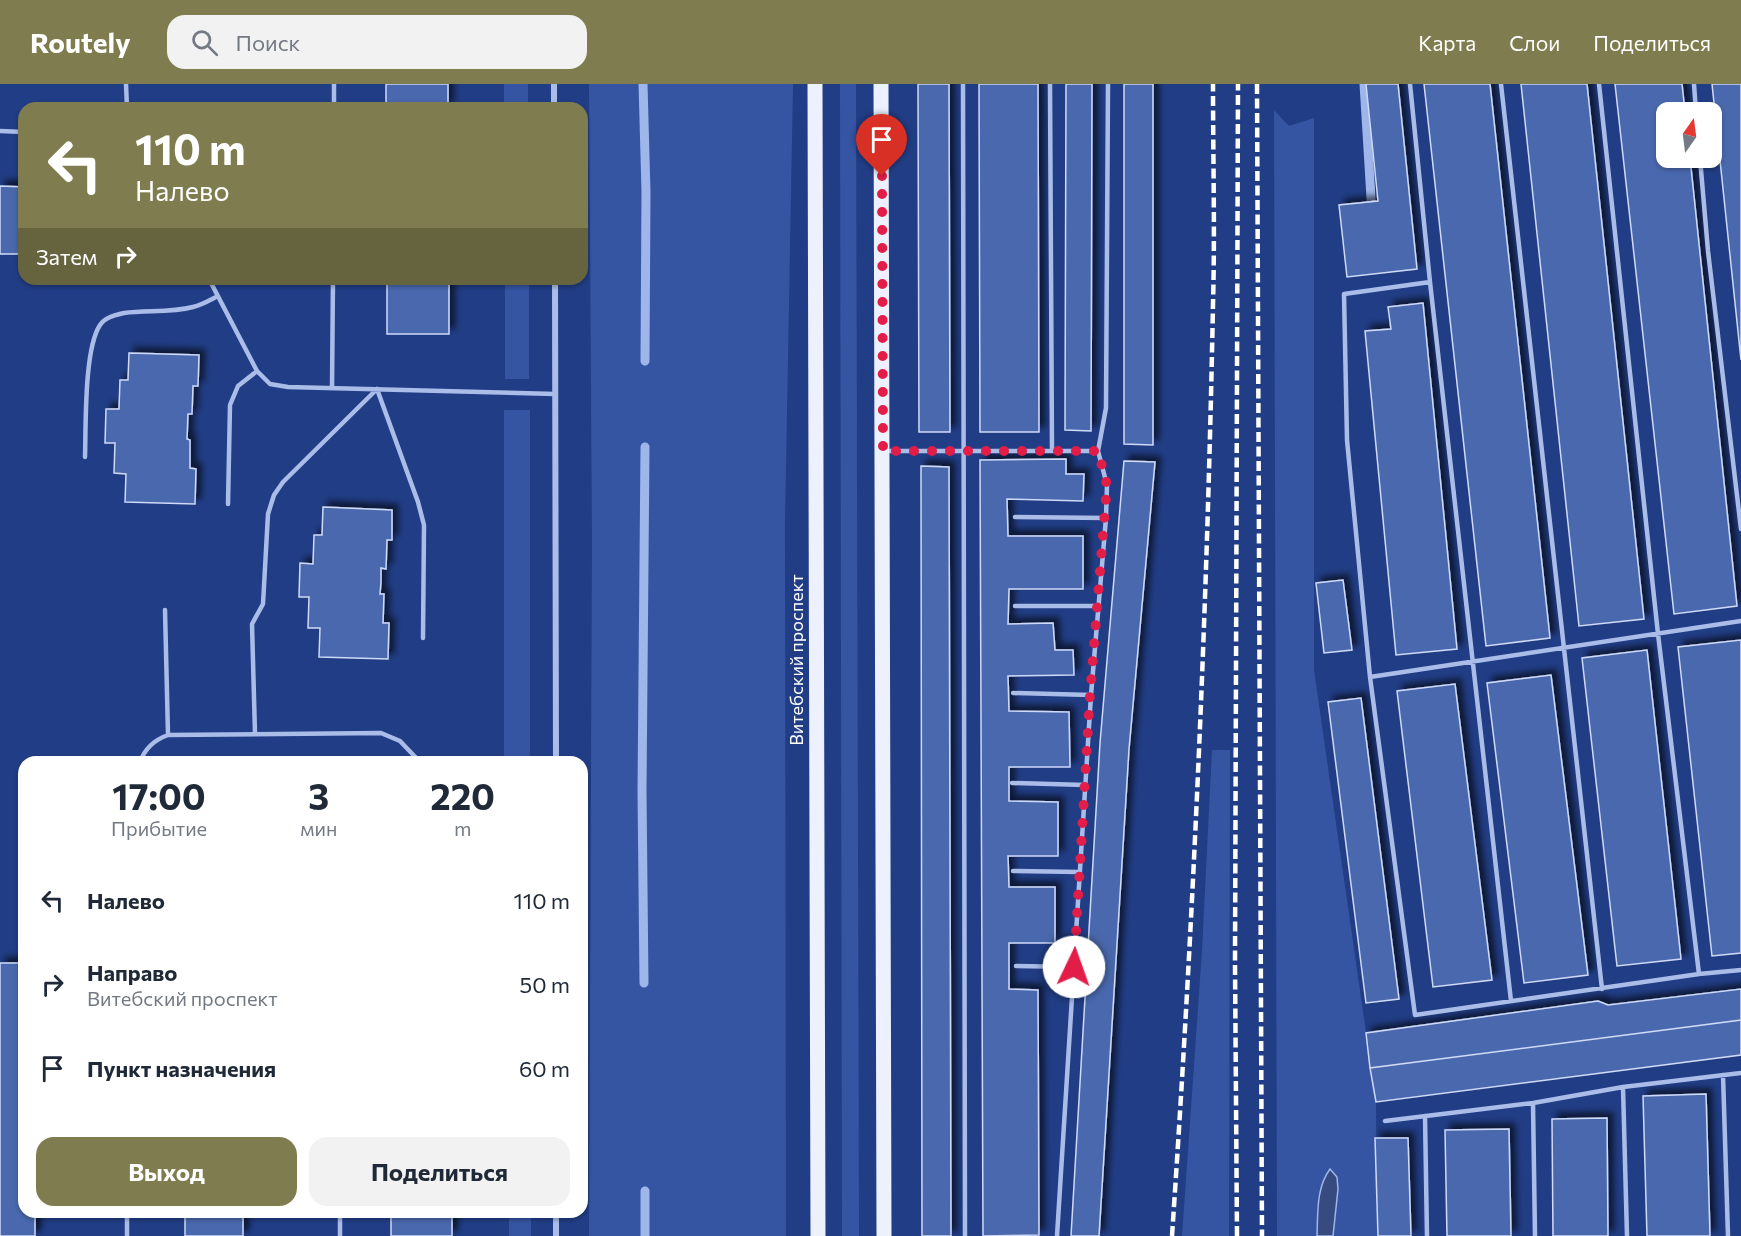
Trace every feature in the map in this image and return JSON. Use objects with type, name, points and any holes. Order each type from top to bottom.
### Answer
[{"type":"main road","name":"Витебский проспект","points":[[815,84],[818,1236]]},
{"type":"main road","points":[[881,84],[884,1236]]},
{"type":"street","points":[[554,84],[554,102]]},
{"type":"street","points":[[555,285],[556,756]]},
{"type":"street","points":[[556,1218],[556,1236]]},
{"type":"lane","points":[[126,84],[127,102]]},
{"type":"lane","points":[[334,84],[334,102]]},
{"type":"lane","points":[[963,84],[965,1236]]},
{"type":"lane","points":[[1050,84],[1052,451]]},
{"type":"lane","points":[[1057,1236],[1090,695],[1106,519],[1107,485],[1098,451],[1106,408],[1108,84]]},
{"type":"lane","points":[[1410,84],[1511,1001]]},
{"type":"lane","points":[[1501,84],[1602,989]]},
{"type":"lane","points":[[1599,84],[1658,634],[1699,974]]},
{"type":"lane","points":[[1694,84],[1695,102]]},
{"type":"lane","points":[[0,131],[18,132]]},
{"type":"lane","points":[[1701,168],[1708,250],[1741,530]]},
{"type":"lane","points":[[1430,282],[1344,294],[1347,440],[1370,677],[1415,1015],[1741,970]]},
{"type":"lane","points":[[212,285],[257,370],[270,384],[288,387],[555,394]]},
{"type":"lane","points":[[332,388],[333,285]]},
{"type":"lane","points":[[85,457],[87,385],[93,339],[101,323],[112,316],[126,313],[195,307],[218,296]]},
{"type":"lane","points":[[228,504],[230,405],[238,386],[257,370]]},
{"type":"lane","points":[[377,389],[418,502],[424,525],[423,638]]},
{"type":"lane","points":[[255,734],[252,624],[263,604],[268,513],[274,495],[283,482],[377,389]]},
{"type":"lane","points":[[883,451],[1098,451]]},
{"type":"lane","points":[[1015,517],[1106,519]]},
{"type":"lane","points":[[1015,606],[1097,606]]},
{"type":"lane","points":[[165,610],[168,735]]},
{"type":"lane","points":[[1370,677],[1741,621]]},
{"type":"lane","points":[[1013,693],[1090,695]]},
{"type":"lane","points":[[143,756],[147,748],[157,739],[168,735],[381,733],[400,741],[414,756]]},
{"type":"lane","points":[[1012,783],[1085,784]]},
{"type":"lane","points":[[1013,871],[1080,872]]},
{"type":"lane","points":[[1016,966],[1074,967]]},
{"type":"lane","points":[[1385,1121],[1533,1103],[1623,1087],[1741,1073]]},
{"type":"lane","points":[[1723,1075],[1728,1236]]},
{"type":"lane","points":[[1623,1087],[1627,1236]]},
{"type":"lane","points":[[1533,1103],[1535,1236]]},
{"type":"lane","points":[[1425,1116],[1427,1236]]},
{"type":"lane","points":[[127,1218],[127,1236]]},
{"type":"lane","points":[[340,1218],[340,1236]]},
{"type":"shaded area","points":[[504,84],[528,84],[528,102],[504,102]]},
{"type":"shaded area","points":[[589,84],[793,84],[785,522],[786,1236],[589,1236],[592,542]]},
{"type":"shaded area","points":[[840,84],[856,84],[859,1236],[842,1236]]},
{"type":"shaded area","points":[[1274,110],[1289,126],[1314,118],[1314,670],[1376,1102],[1377,1236],[1333,1236],[1337,1177],[1318,1198],[1317,1236],[1277,1236]]},
{"type":"shaded area","points":[[505,285],[529,285],[529,379],[505,379]]},
{"type":"shaded area","points":[[504,410],[530,410],[530,756],[504,756]]},
{"type":"shaded area","points":[[1212,750],[1230,750],[1229,1236],[1182,1236],[1202,951]]},
{"type":"shaded area","points":[[1330,1169],[1337,1177],[1338,1189],[1333,1236],[1317,1236],[1320,1192]]},
{"type":"shaded area","points":[[509,1218],[531,1218],[531,1236],[509,1236]]},
{"type":"building","points":[[386,84],[448,84],[448,102],[386,102]]},
{"type":"building","points":[[918,84],[949,84],[950,432],[919,432]]},
{"type":"building","points":[[979,84],[1038,84],[1039,432],[980,432]]},
{"type":"building","points":[[1066,84],[1092,84],[1091,431],[1065,430]]},
{"type":"building","points":[[1124,84],[1153,84],[1153,445],[1124,444]]},
{"type":"building","points":[[1366,84],[1398,84],[1417,269],[1347,277],[1339,205],[1378,201]]},
{"type":"building","points":[[1424,84],[1490,84],[1550,638],[1486,646]]},
{"type":"building","points":[[1521,84],[1587,84],[1644,619],[1579,626]]},
{"type":"building","points":[[1615,84],[1682,84],[1684,102],[1656,102],[1656,168],[1691,168],[1737,606],[1674,614]]},
{"type":"building","points":[[1712,84],[1741,84],[1741,360],[1721,168],[1722,102],[1714,102]]},
{"type":"building","points":[[0,186],[18,187],[18,254],[0,254]]},
{"type":"building","points":[[387,285],[449,285],[449,334],[387,334]]},
{"type":"building","points":[[1423,303],[1457,649],[1396,655],[1365,331],[1391,329],[1388,307]]},
{"type":"building","points":[[129,353],[199,355],[198,386],[193,386],[192,414],[188,414],[187,439],[190,440],[190,468],[196,469],[195,504],[125,502],[126,474],[114,473],[115,443],[105,443],[106,409],[119,409],[120,380],[128,380]]},
{"type":"building","points":[[1066,459],[1066,474],[1084,474],[1083,501],[1007,499],[1008,536],[1083,536],[1083,589],[1009,589],[1008,624],[1053,623],[1055,650],[1073,650],[1074,675],[1008,676],[1009,711],[1069,712],[1070,767],[1009,767],[1009,801],[1058,802],[1058,856],[1008,856],[1009,887],[1055,887],[1055,943],[1009,943],[1009,989],[1038,990],[1039,1235],[983,1236],[980,460]]},
{"type":"building","points":[[1124,461],[1155,462],[1129,749],[1099,1236],[1071,1236],[1100,743]]},
{"type":"building","points":[[921,466],[949,467],[951,1236],[922,1236]]},
{"type":"building","points":[[323,507],[392,510],[392,540],[387,540],[386,569],[381,568],[380,594],[384,594],[383,623],[389,623],[388,659],[319,657],[320,628],[308,628],[309,597],[299,597],[300,563],[313,564],[314,535],[322,535]]},
{"type":"building","points":[[1343,580],[1352,650],[1324,653],[1316,583]]},
{"type":"building","points":[[1741,640],[1741,953],[1712,956],[1678,647]]},
{"type":"building","points":[[1647,650],[1681,959],[1617,966],[1582,658]]},
{"type":"building","points":[[1551,675],[1588,975],[1524,983],[1487,683]]},
{"type":"building","points":[[1455,684],[1492,980],[1433,987],[1397,691]]},
{"type":"building","points":[[1361,698],[1399,999],[1366,1003],[1328,702]]},
{"type":"building","points":[[0,963],[18,963],[18,1218],[35,1218],[35,1236],[0,1236]]},
{"type":"building","points":[[1741,989],[1741,1020],[1370,1068],[1366,1033],[1598,1001],[1608,1005]]},
{"type":"building","points":[[1741,1020],[1741,1055],[1376,1102],[1370,1068]]},
{"type":"building","points":[[1706,1094],[1710,1236],[1647,1236],[1643,1096]]},
{"type":"building","points":[[1607,1118],[1608,1236],[1553,1236],[1552,1119]]},
{"type":"building","points":[[1509,1129],[1511,1236],[1447,1236],[1445,1130]]},
{"type":"building","points":[[1375,1138],[1408,1138],[1411,1236],[1378,1236]]},
{"type":"building","points":[[185,1218],[243,1218],[243,1236],[185,1236]]},
{"type":"building","points":[[391,1218],[452,1218],[452,1236],[391,1236]]},
{"type":"waterway","points":[[643,84],[646,192],[645,361]]},
{"type":"waterway","points":[[1364,84],[1372,214]]},
{"type":"waterway","points":[[644,983],[642,791],[645,447]]},
{"type":"waterway","points":[[645,1191],[645,1236]]},
{"type":"railway","points":[[1172,1236],[1193,887],[1203,654],[1214,277],[1213,84]]},
{"type":"railway","points":[[1237,1236],[1235,963],[1238,84]]},
{"type":"railway","points":[[1257,84],[1262,1236]]},
{"type":"route","points":[[882,176],[883,451],[1098,451],[1107,485],[1090,695],[1074,967]]}]
